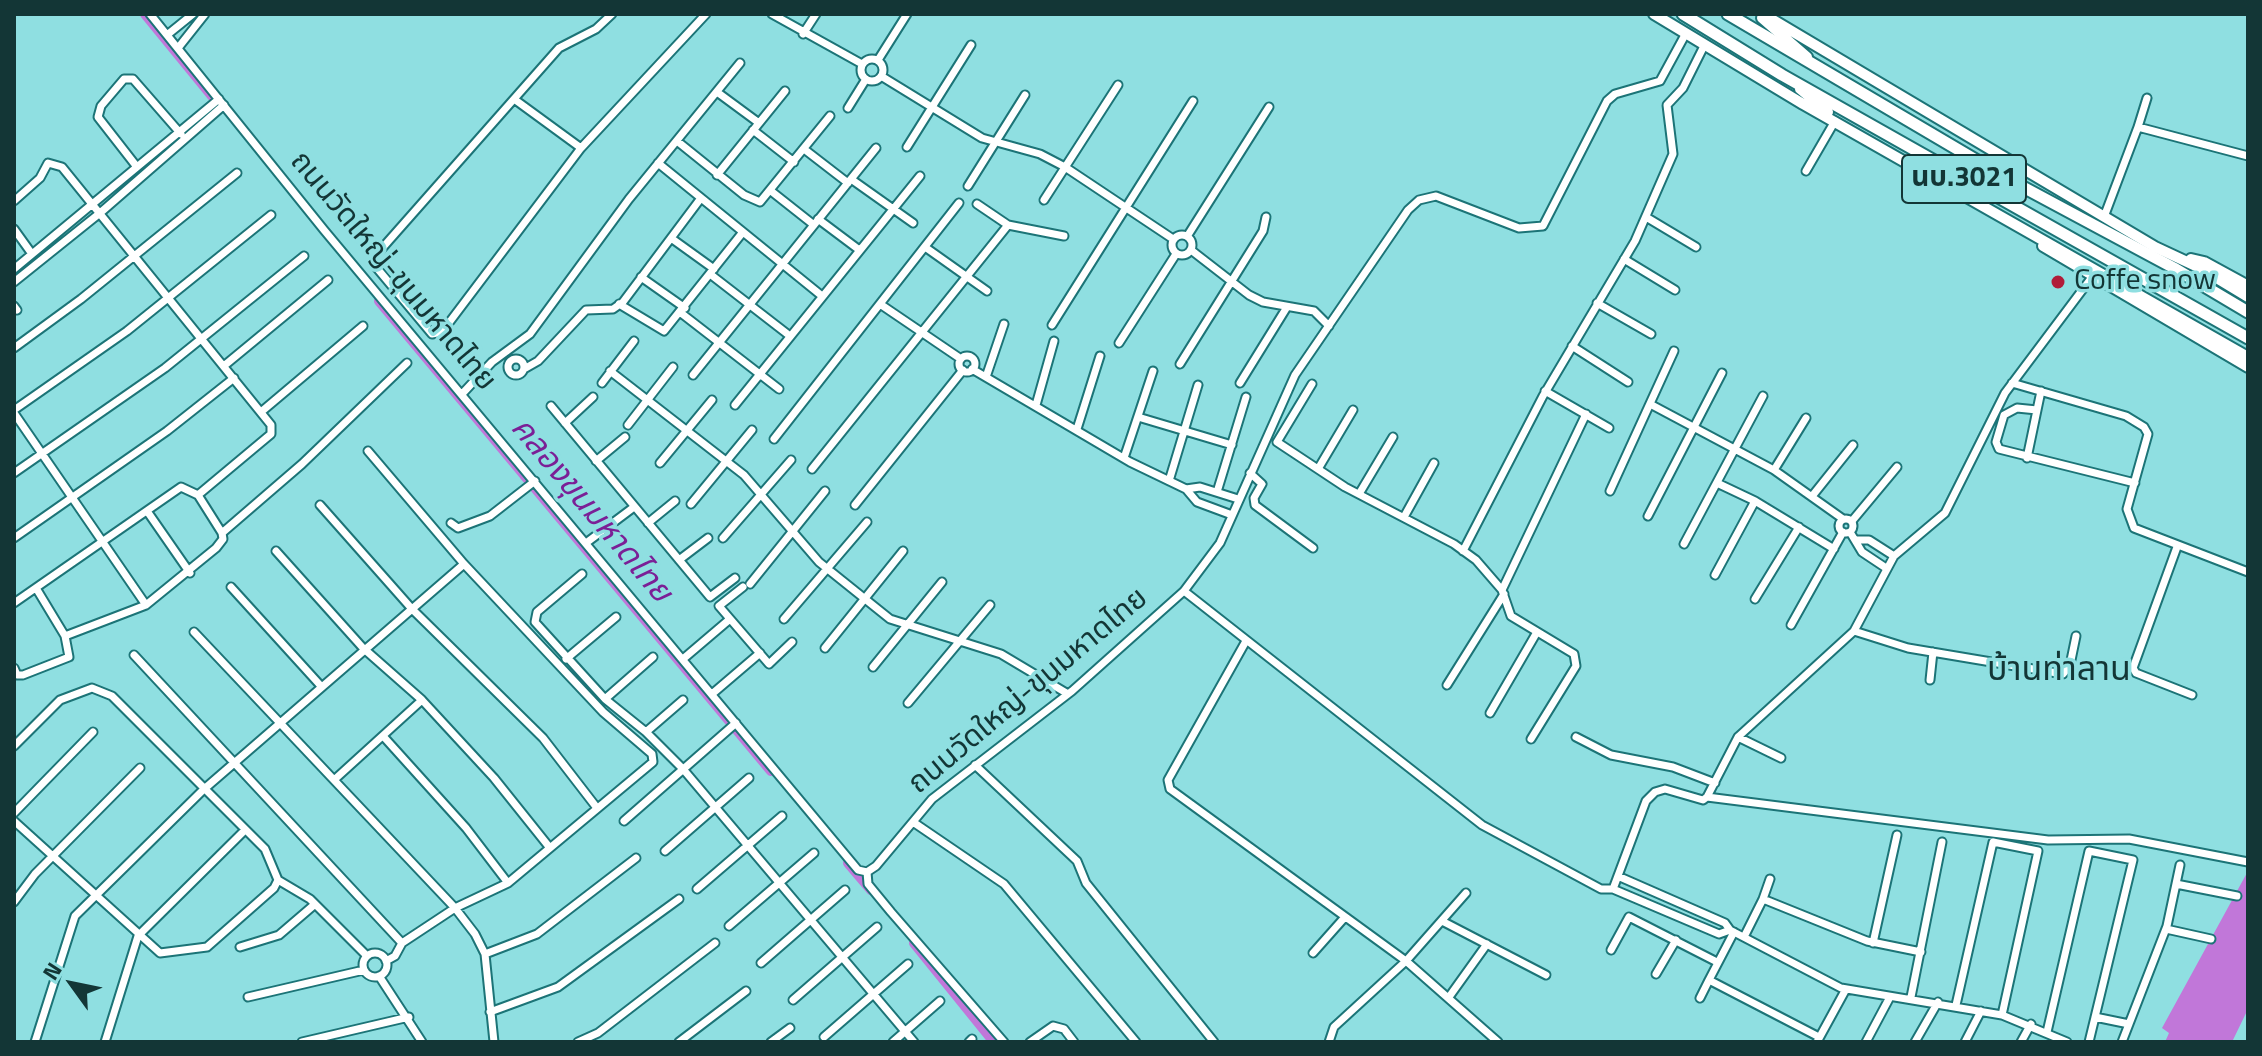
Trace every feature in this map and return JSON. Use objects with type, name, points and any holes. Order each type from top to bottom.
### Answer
[{"type":"main road","name":"นบ.3021","points":[[1654,14],[1704,46],[2248,357]]},
{"type":"main road","name":"นบ.3021","points":[[1683,14],[1782,75],[2248,338]]},
{"type":"main road","name":"นบ.3021","points":[[1728,14],[2248,312]]},
{"type":"main road","points":[[1757,14],[1825,72]]},
{"type":"main road","name":"นบ.3021","points":[[1763,14],[2155,247],[2200,268],[2248,297]]},
{"type":"main road","points":[[1782,75],[1848,128]]},
{"type":"main road","points":[[2024,229],[2055,255],[2248,367]]},
{"type":"main road","points":[[2155,247],[2204,262],[2248,286]]},
{"type":"street","name":"ถนนวัดใหญ่-ขุนมหาดไทย","points":[[150,14],[219,104],[534,483],[858,870],[867,872],[932,799],[1068,694],[1184,591],[1220,543],[1295,375],[1408,210],[1419,200],[1436,196],[1519,228],[1543,226],[1607,101],[1615,94],[1660,81],[1685,35]]},
{"type":"street","points":[[167,35],[193,14]]},
{"type":"street","points":[[178,48],[205,14]]},
{"type":"street","points":[[612,14],[596,29],[559,48],[375,258],[376,267],[435,335],[442,332],[581,148],[706,14]]},
{"type":"street","points":[[772,14],[803,34],[862,64],[866,79],[848,108]]},
{"type":"street","points":[[803,34],[816,14]]},
{"type":"street","points":[[878,60],[907,14]]},
{"type":"street","points":[[907,147],[971,45]]},
{"type":"street","points":[[1463,551],[1545,391],[1646,217],[1673,154],[1667,105],[1683,88],[1704,46]]},
{"type":"street","points":[[862,64],[869,59],[878,60]]},
{"type":"street","points":[[866,79],[871,81],[881,76],[883,68],[878,60]]},
{"type":"street","points":[[462,394],[500,355],[530,334],[658,163],[740,63]]},
{"type":"street","points":[[881,76],[995,143],[1040,154],[1065,167],[1173,239]]},
{"type":"street","points":[[137,167],[98,117],[101,106],[124,79],[133,79],[185,139]]},
{"type":"street","points":[[1044,200],[1118,85]]},
{"type":"street","points":[[717,175],[785,91]]},
{"type":"street","points":[[717,92],[759,123]]},
{"type":"street","points":[[968,186],[1025,95]]},
{"type":"street","points":[[2104,217],[2147,98]]},
{"type":"street","points":[[514,99],[581,148]]},
{"type":"street","points":[[1052,325],[1193,101]]},
{"type":"street","points":[[14,282],[100,213],[185,139],[219,104]]},
{"type":"street","points":[[1188,235],[1269,107]]},
{"type":"street","points":[[14,269],[178,131],[207,114]]},
{"type":"street","points":[[677,141],[717,175],[755,202],[760,202],[830,116]]},
{"type":"street","points":[[1806,171],[1835,121]]},
{"type":"street","points":[[2138,127],[2248,156]]},
{"type":"street","points":[[753,130],[794,162]]},
{"type":"street","points":[[693,375],[876,148]]},
{"type":"street","points":[[804,149],[913,223]]},
{"type":"street","points":[[14,201],[51,162],[62,167],[203,337],[271,425],[271,434],[198,495]]},
{"type":"street","points":[[658,163],[822,296]]},
{"type":"street","points":[[14,348],[237,173]]},
{"type":"street","points":[[735,405],[920,176]]},
{"type":"street","points":[[771,191],[858,249]]},
{"type":"street","points":[[509,362],[508,368],[518,375],[538,361],[586,310],[613,309],[619,304],[701,198]]},
{"type":"street","points":[[774,439],[959,203]]},
{"type":"street","points":[[977,204],[1008,225],[1064,236]]},
{"type":"street","points":[[146,605],[14,412],[127,331],[271,215]]},
{"type":"street","points":[[1180,364],[1263,231],[1266,217]]},
{"type":"street","points":[[1646,217],[1696,247]]},
{"type":"street","points":[[812,469],[1008,225]]},
{"type":"street","points":[[14,229],[32,254]]},
{"type":"street","points":[[619,304],[660,331],[683,311],[743,232]]},
{"type":"street","points":[[1179,234],[1188,235],[1192,242],[1191,250],[1184,255],[1176,254],[1171,247],[1173,239],[1179,234]]},
{"type":"street","points":[[671,238],[790,336]]},
{"type":"street","points":[[925,247],[987,291]]},
{"type":"street","points":[[1191,250],[1231,282],[1263,302],[1314,311],[1329,326]]},
{"type":"street","points":[[1119,343],[1176,254]]},
{"type":"street","points":[[14,473],[203,337],[304,256]]},
{"type":"street","points":[[1624,259],[1675,290]]},
{"type":"street","points":[[641,277],[779,389]]},
{"type":"street","points":[[1613,889],[1646,801],[1655,792],[1665,789],[1703,800],[1707,797],[1738,737],[1854,631],[1894,556],[1945,513],[2012,383],[2092,277]]},
{"type":"street","points":[[225,365],[328,280]]},
{"type":"street","points":[[1597,303],[1651,334]]},
{"type":"street","points":[[880,304],[961,359],[967,370],[986,377],[1124,458],[1186,489],[1197,502],[1232,515]]},
{"type":"street","points":[[1240,383],[1287,307]]},
{"type":"street","points":[[986,377],[1004,324]]},
{"type":"street","points":[[261,412],[363,326]]},
{"type":"street","points":[[602,383],[634,341]]},
{"type":"street","points":[[1036,405],[1054,341]]},
{"type":"street","points":[[1572,346],[1628,382]]},
{"type":"street","points":[[1610,491],[1674,351]]},
{"type":"street","points":[[500,355],[509,362]]},
{"type":"street","points":[[1077,429],[1100,356]]},
{"type":"street","points":[[855,505],[967,370],[972,358],[961,359]]},
{"type":"street","points":[[509,362],[519,359],[524,369]]},
{"type":"street","points":[[65,636],[146,605],[190,573],[220,544],[222,533],[302,464],[407,363]]},
{"type":"street","points":[[628,425],[673,367]]},
{"type":"street","points":[[610,371],[726,461],[761,493],[827,569],[890,619],[1001,654],[1068,694]]},
{"type":"street","points":[[1124,458],[1153,371]]},
{"type":"street","points":[[1648,516],[1722,373]]},
{"type":"street","points":[[14,538],[234,378]]},
{"type":"street","points":[[2012,383],[2126,416],[2144,427],[2148,434],[2127,509],[2128,520],[2134,528],[2177,547],[2248,572]]},
{"type":"street","points":[[1312,384],[1277,442],[1359,494],[1463,551],[1503,592],[1511,616],[1574,654],[1578,660],[1531,739]]},
{"type":"street","points":[[1169,481],[1198,385]]},
{"type":"street","points":[[1545,391],[1609,428]]},
{"type":"street","points":[[2027,458],[2041,391]]},
{"type":"street","points":[[1684,544],[1763,396]]},
{"type":"street","points":[[565,423],[593,397]]},
{"type":"street","points":[[1217,492],[1246,397]]},
{"type":"street","points":[[660,463],[712,400]]},
{"type":"street","points":[[1650,404],[1774,470],[1847,520]]},
{"type":"street","points":[[551,406],[710,597],[735,578]]},
{"type":"street","points":[[1318,469],[1353,410]]},
{"type":"street","points":[[2037,410],[2008,410],[1996,442],[2004,452],[2135,483]]},
{"type":"street","points":[[1447,685],[1503,592],[1586,414]]},
{"type":"street","points":[[1138,417],[1232,445]]},
{"type":"street","points":[[1774,470],[1806,418]]},
{"type":"street","points":[[691,504],[752,430]]},
{"type":"street","points":[[596,461],[625,437]]},
{"type":"street","points":[[1359,494],[1393,437]]},
{"type":"street","points":[[1813,495],[1853,445]]},
{"type":"street","points":[[368,451],[464,564],[603,712],[652,754],[653,762],[508,883],[455,908],[402,943],[395,956],[386,961]]},
{"type":"street","points":[[723,538],[791,460]]},
{"type":"street","points":[[1404,517],[1434,463]]},
{"type":"street","points":[[1886,568],[1862,552],[1857,540],[1839,528],[1897,467]]},
{"type":"street","points":[[1250,473],[1262,484],[1254,498],[1255,505],[1313,548]]},
{"type":"street","points":[[451,523],[463,527],[490,516],[534,483]]},
{"type":"street","points":[[1717,483],[1755,501],[1834,549]]},
{"type":"street","points":[[14,603],[181,487],[198,495],[222,533]]},
{"type":"street","points":[[1186,489],[1200,487],[1238,499]]},
{"type":"street","points":[[792,642],[769,664],[719,606],[747,586],[825,491]]},
{"type":"street","points":[[648,523],[675,501]]},
{"type":"street","points":[[1715,575],[1755,501]]},
{"type":"street","points":[[320,505],[412,609],[543,738],[597,808]]},
{"type":"street","points":[[586,543],[634,507]]},
{"type":"street","points":[[147,511],[190,573]]},
{"type":"street","points":[[1791,625],[1846,532],[1847,520]]},
{"type":"street","points":[[784,619],[867,522]]},
{"type":"street","points":[[1755,599],[1799,527]]},
{"type":"street","points":[[679,560],[708,538]]},
{"type":"street","points":[[1857,540],[1869,540],[1894,556]]},
{"type":"street","points":[[2177,547],[2133,668],[2136,673],[2192,695]]},
{"type":"street","points":[[276,551],[363,648],[422,700],[494,778],[550,848]]},
{"type":"street","points":[[825,648],[903,551]]},
{"type":"street","points":[[35,1042],[70,925],[95,894],[203,790],[320,685],[464,564]]},
{"type":"street","points":[[582,574],[534,617],[566,659],[605,699],[646,732],[683,769],[914,1042]]},
{"type":"street","points":[[873,667],[942,582]]},
{"type":"street","points":[[231,587],[320,685]]},
{"type":"street","points":[[14,668],[17,675],[23,675],[67,659],[65,636],[36,588]]},
{"type":"street","points":[[1184,591],[1482,825],[1601,889],[1613,889],[1719,934],[1732,931]]},
{"type":"street","points":[[908,703],[990,605]]},
{"type":"street","points":[[566,659],[616,617]]},
{"type":"street","points":[[683,659],[730,619]]},
{"type":"street","points":[[1854,631],[1933,652],[2063,674],[2070,665],[2076,636]]},
{"type":"street","points":[[194,632],[455,908],[475,934],[485,954],[494,1042]]},
{"type":"street","points":[[1490,713],[1537,632]]},
{"type":"street","points":[[1246,641],[1168,780],[1170,789],[1406,961],[1498,1042]]},
{"type":"street","points":[[1930,680],[1933,652]]},
{"type":"street","points":[[712,694],[760,653]]},
{"type":"street","points":[[134,655],[402,943]]},
{"type":"street","points":[[605,699],[653,657]]},
{"type":"street","points":[[14,746],[60,700],[92,688],[112,696],[265,849],[278,880],[314,905],[367,956]]},
{"type":"street","points":[[334,780],[422,700]]},
{"type":"street","points":[[646,732],[683,700]]},
{"type":"street","points":[[624,821],[736,723]]},
{"type":"street","points":[[14,813],[93,732]]},
{"type":"street","points":[[383,736],[466,828],[508,883]]},
{"type":"street","points":[[1576,737],[1611,755],[1673,767],[1715,783]]},
{"type":"street","points":[[1738,737],[1781,758]]},
{"type":"street","points":[[975,765],[1077,861],[1086,883],[1214,1042]]},
{"type":"street","points":[[14,902],[52,856],[140,768]]},
{"type":"street","points":[[665,851],[749,778]]},
{"type":"street","points":[[1707,797],[2048,840],[2129,839],[2248,862]]},
{"type":"street","points":[[697,889],[782,816]]},
{"type":"street","points":[[14,821],[160,953],[207,947],[274,888],[278,880]]},
{"type":"street","points":[[913,822],[1004,884],[1136,1042]]},
{"type":"street","points":[[105,1042],[138,936],[245,830]]},
{"type":"street","points":[[1873,943],[1897,835]]},
{"type":"street","points":[[1911,997],[1942,842]]},
{"type":"street","points":[[1956,1005],[1993,842],[2038,851],[2002,1015]]},
{"type":"street","points":[[2047,1032],[2089,851],[2133,860],[2089,1042]]},
{"type":"street","points":[[729,926],[814,853]]},
{"type":"street","points":[[485,954],[537,934],[636,858]]},
{"type":"street","points":[[2122,1042],[2166,929],[2180,865]]},
{"type":"street","points":[[867,872],[868,884],[1004,1042]]},
{"type":"street","points":[[1620,877],[1652,894],[1725,923],[1732,931],[1846,989],[1890,997],[1911,997],[2002,1015],[2031,1024],[2067,1042]]},
{"type":"street","points":[[1744,937],[1770,879]]},
{"type":"street","points":[[2176,884],[2237,896]]},
{"type":"street","points":[[761,963],[845,890]]},
{"type":"street","points":[[1329,1042],[1334,1027],[1406,961],[1466,893]]},
{"type":"street","points":[[1649,904],[1652,894]]},
{"type":"street","points":[[490,1012],[558,987],[679,899]]},
{"type":"street","points":[[1763,899],[1873,943],[1921,952]]},
{"type":"street","points":[[240,947],[279,935],[314,905]]},
{"type":"street","points":[[1313,953],[1345,917]]},
{"type":"street","points":[[1611,950],[1629,917],[1717,962]]},
{"type":"street","points":[[1442,921],[1546,975]]},
{"type":"street","points":[[793,1000],[877,927]]},
{"type":"street","points":[[2166,929],[2211,939]]},
{"type":"street","points":[[1700,998],[1732,931]]},
{"type":"street","points":[[1656,974],[1676,940]]},
{"type":"street","points":[[578,1042],[598,1033],[715,943]]},
{"type":"street","points":[[1449,997],[1487,944]]},
{"type":"street","points":[[367,956],[379,954],[386,961]]},
{"type":"street","points":[[364,970],[367,956]]},
{"type":"street","points":[[364,970],[370,976],[379,976],[385,970],[386,961]]},
{"type":"street","points":[[824,1037],[908,964]]},
{"type":"street","points":[[248,997],[364,970]]},
{"type":"street","points":[[379,976],[409,1017],[422,1042]]},
{"type":"street","points":[[1709,980],[1818,1040],[1846,989]]},
{"type":"street","points":[[679,1042],[746,991]]},
{"type":"street","points":[[1866,1042],[1890,997]]},
{"type":"street","points":[[893,1042],[940,1001]]},
{"type":"street","points":[[1915,1042],[1938,1002]]},
{"type":"street","points":[[1965,1042],[1981,1011]]},
{"type":"street","points":[[302,1042],[409,1017]]},
{"type":"street","points":[[2095,1017],[2129,1024]]},
{"type":"street","points":[[2021,1042],[2031,1024]]},
{"type":"street","points":[[1030,1042],[1053,1026],[1064,1029],[1074,1042]]},
{"type":"street","points":[[771,1042],[790,1028]]},
{"type":"shaded area","points":[[2248,871],[2248,1009],[2232,1042],[2165,1042],[2169,1033],[2162,1028]]},
{"type":"waterway","name":"คลองขุนมหาดไทย","points":[[145,14],[212,96]]},
{"type":"waterway","name":"คลองขุนมหาดไทย","points":[[379,301],[771,771]]},
{"type":"waterway","name":"คลองขุนมหาดไทย","points":[[848,863],[871,890]]},
{"type":"waterway","name":"คลองขุนมหาดไทย","points":[[914,943],[994,1042]]},
{"type":"place","name":"Coffe snow","points":[[2058,282]]},
{"type":"district","name":"บ้านท่าลาน","points":[[2059,672]]}]
